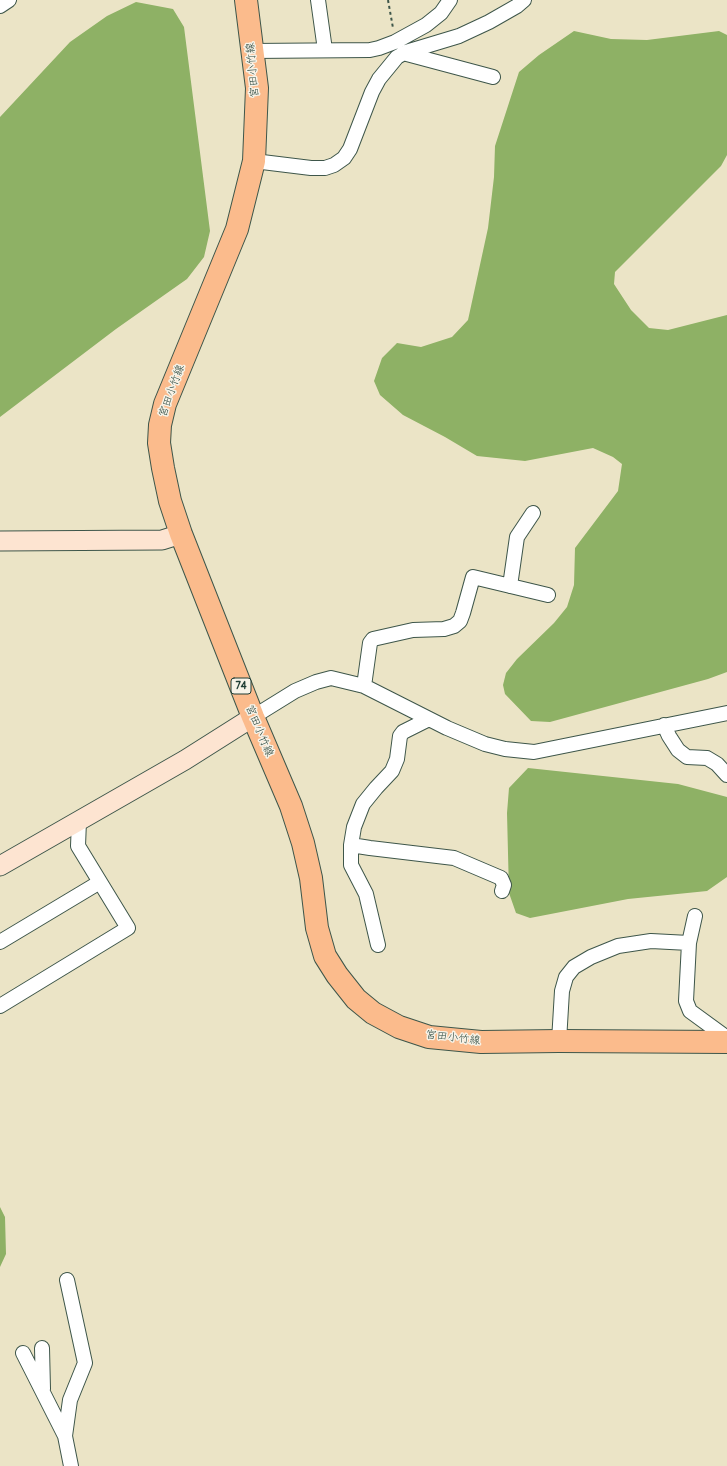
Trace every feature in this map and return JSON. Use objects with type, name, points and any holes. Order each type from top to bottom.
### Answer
[{"type":"main road","name":"宮田小竹線","points":[[246,0],[257,88],[254,161],[237,229],[165,404],[160,425],[159,443],[170,501],[181,534],[253,717],[291,806],[303,843],[311,878],[317,928],[325,956],[337,975],[356,999],[373,1013],[399,1027],[429,1037],[481,1042],[727,1042]]},
{"type":"street","points":[[0,6],[9,0]]},
{"type":"street","points":[[318,0],[325,50]]},
{"type":"street","points":[[252,51],[370,50],[391,44],[426,25],[441,13],[450,0]]},
{"type":"street","points":[[254,161],[311,168],[325,168],[334,165],[344,158],[350,149],[372,92],[379,79],[397,57],[404,53],[459,36],[489,22],[517,6],[524,0]]},
{"type":"street","points":[[391,44],[404,53],[493,77]]},
{"type":"street","points":[[510,586],[517,537],[533,513]]},
{"type":"street","points":[[0,541],[162,540],[181,534]]},
{"type":"street","points":[[364,686],[370,643],[373,639],[412,630],[444,629],[454,626],[460,622],[473,577],[548,595]]},
{"type":"street","points":[[0,866],[185,760],[295,691],[316,682],[331,678],[364,686],[429,719],[485,744],[505,749],[534,752],[727,713]]},
{"type":"street","points":[[378,945],[366,894],[351,865],[351,845],[354,827],[364,804],[376,788],[392,771],[397,759],[400,736],[403,732],[429,719]]},
{"type":"street","points":[[664,726],[678,750],[687,757],[706,758],[712,761],[717,764],[727,775]]},
{"type":"street","points":[[0,1006],[128,928],[78,846],[79,821]]},
{"type":"street","points":[[351,845],[454,858],[501,878],[504,885],[502,891]]},
{"type":"street","points":[[0,942],[100,882]]},
{"type":"street","points":[[695,916],[689,943],[686,1001],[690,1011],[727,1038]]},
{"type":"street","points":[[559,1041],[562,992],[566,977],[574,967],[591,957],[618,946],[651,941],[689,943]]},
{"type":"street","points":[[67,1280],[85,1363],[70,1400],[66,1436],[71,1466]]},
{"type":"street","points":[[42,1348],[43,1392]]},
{"type":"street","points":[[23,1353],[66,1436]]},
{"type":"path","points":[[388,0],[391,44]]},
{"type":"green space","points":[[136,2],[173,9],[184,27],[210,231],[204,257],[187,279],[116,329],[0,417],[0,117],[70,42],[107,16]]},
{"type":"green space","points":[[574,31],[611,39],[647,40],[719,31],[727,35],[727,155],[721,166],[615,272],[614,284],[631,310],[649,328],[668,330],[727,315],[727,672],[708,679],[550,722],[531,721],[505,694],[503,685],[506,673],[517,659],[554,623],[567,607],[574,585],[575,548],[618,491],[622,464],[613,457],[593,448],[525,461],[477,456],[403,415],[380,395],[374,381],[382,358],[397,343],[421,347],[452,337],[468,320],[488,228],[494,177],[495,146],[519,72],[539,55]]},
{"type":"green space","points":[[528,768],[678,784],[727,797],[727,877],[707,891],[628,899],[530,918],[516,913],[509,893],[507,813],[509,788]]},
{"type":"green space","points":[[0,1207],[5,1217],[6,1254],[0,1267]]}]
